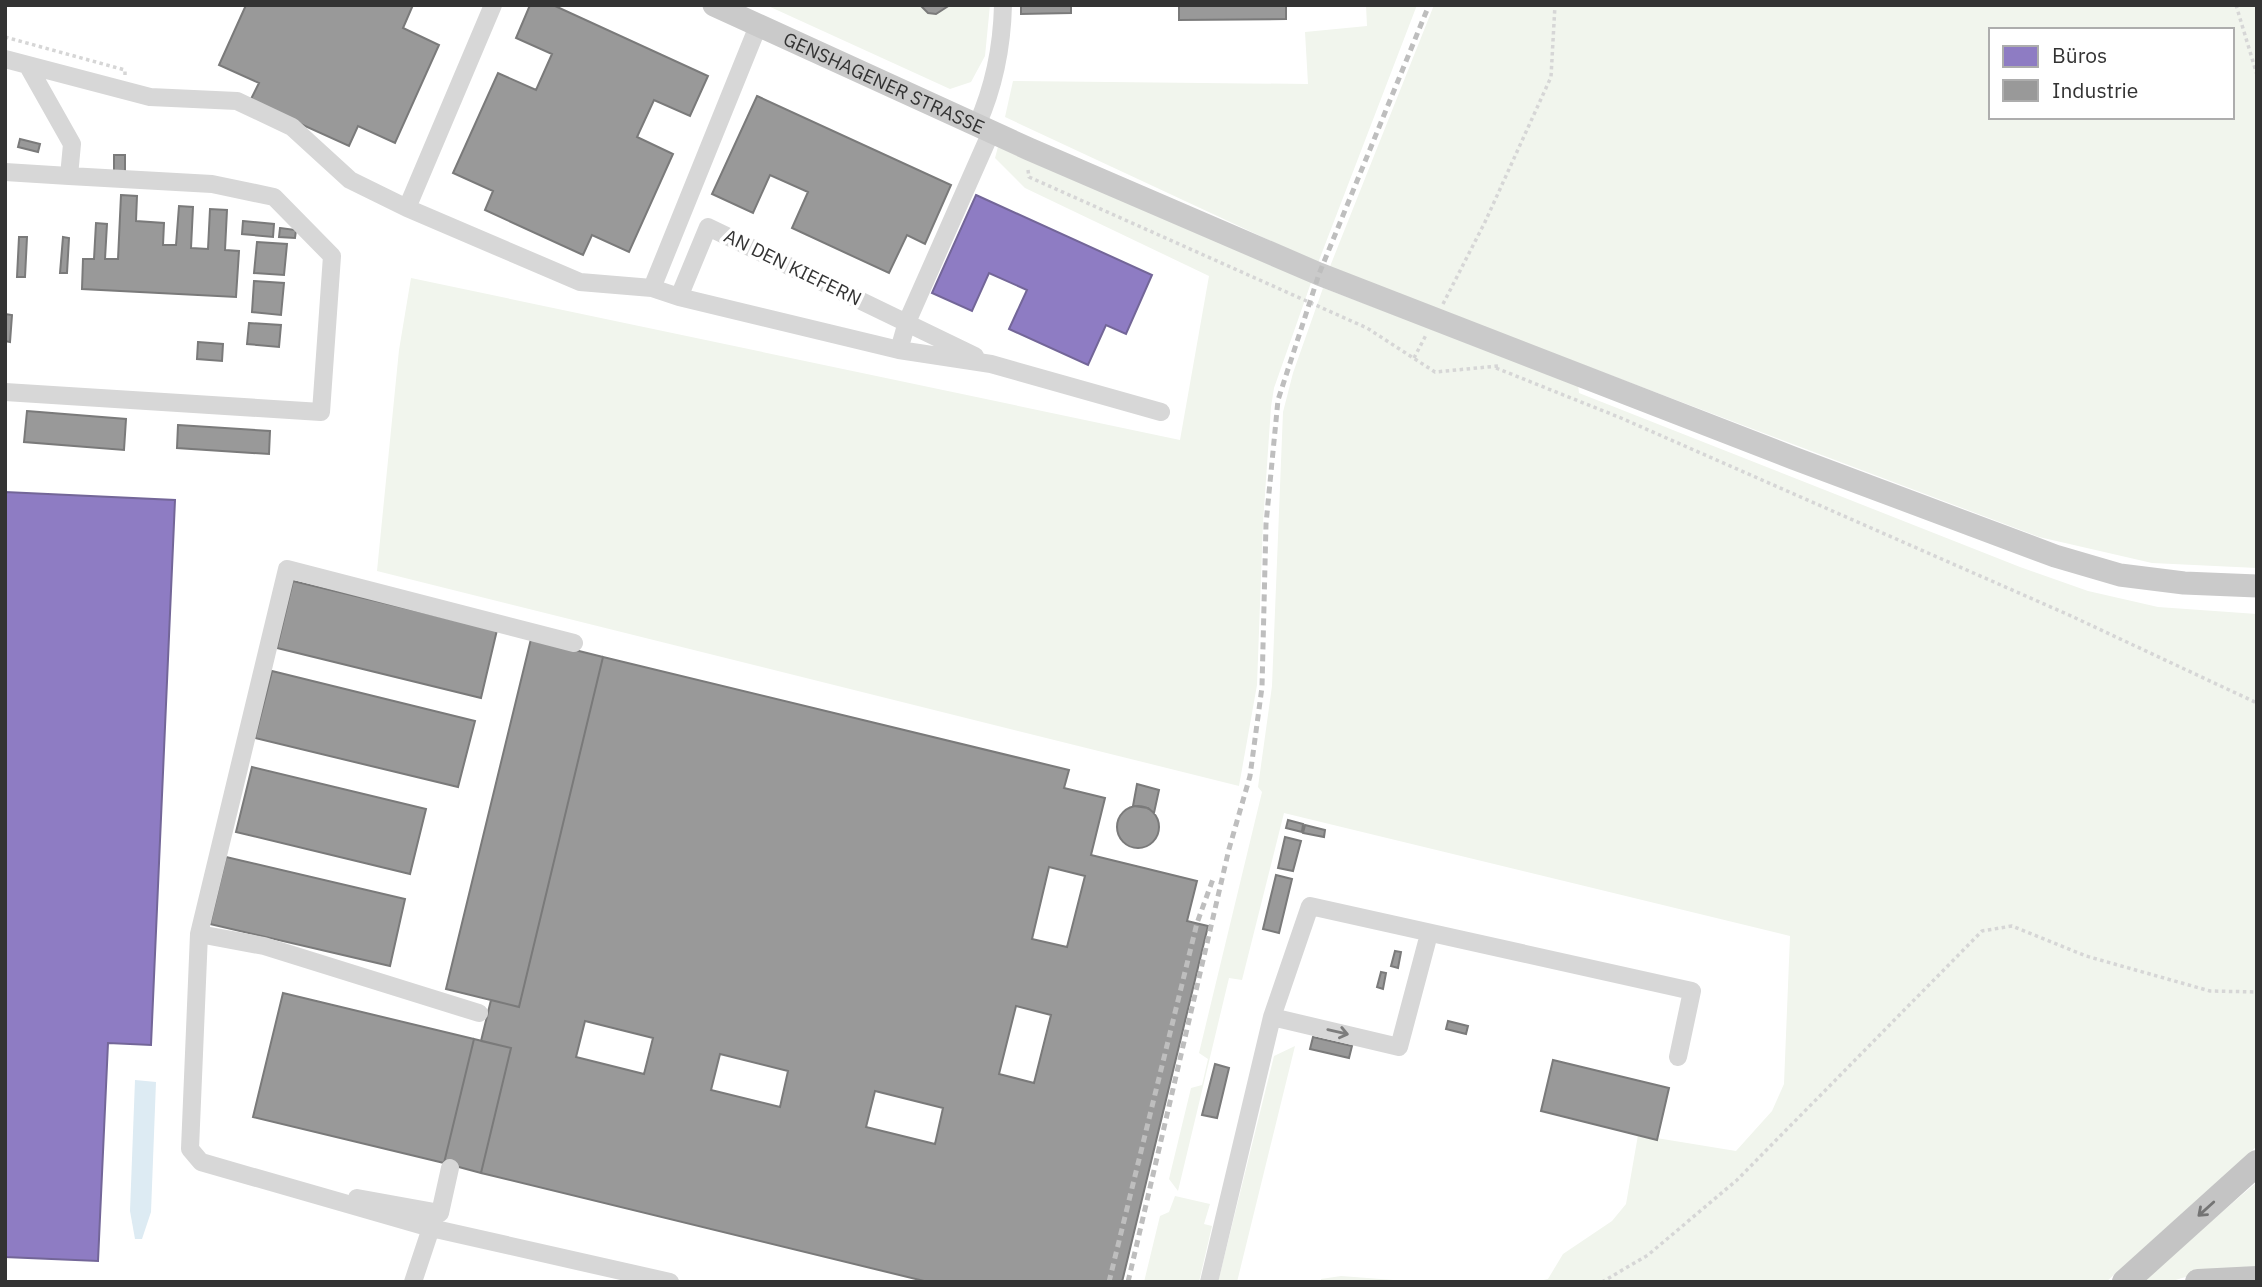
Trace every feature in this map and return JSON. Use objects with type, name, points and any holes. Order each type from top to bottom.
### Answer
[{"type":"highway","points":[[2124,1282],[2257,1163]]},
{"type":"highway","points":[[2198,1282],[2257,1279]]},
{"type":"main road","name":"GENSHAGENER STRASSE","points":[[715,5],[1055,161],[1319,274],[1436,317],[1793,458],[2055,556],[2120,575],[2184,583],[2257,586]]},
{"type":"street","points":[[407,208],[493,5]]},
{"type":"street","points":[[899,350],[984,129],[1003,34],[1003,5]]},
{"type":"street","points":[[652,288],[758,26]]},
{"type":"street","name":"AN DEN KIEFERN","points":[[5,59],[150,97],[237,101],[292,127],[350,180],[407,208],[580,282],[652,288],[679,297],[899,350],[991,364],[1161,412]]},
{"type":"street","points":[[28,66],[72,144],[69,176]]},
{"type":"street","points":[[5,172],[212,184],[274,197],[332,256],[321,412],[5,392]]},
{"type":"street","name":"AN DEN KIEFERN","points":[[679,297],[708,227],[991,364]]},
{"type":"street","points":[[574,643],[287,569],[198,933],[190,1149],[201,1162],[431,1228],[670,1282]]},
{"type":"street","points":[[1209,1282],[1272,1017],[1310,906],[1692,991],[1678,1057]]},
{"type":"street","points":[[198,933],[264,946],[479,1013]]},
{"type":"street","points":[[1272,1017],[1399,1047],[1429,934]]},
{"type":"street","points":[[329,1199],[366,1197],[440,1213],[450,1168]]},
{"type":"street","points":[[413,1282],[431,1228]]},
{"type":"path","points":[[1414,358],[1485,222],[1551,77],[1555,5]]},
{"type":"path","points":[[2236,5],[2257,75]]},
{"type":"path","points":[[1029,149],[1026,160],[1029,177],[1367,327],[1435,372],[1490,366],[1621,418],[2069,615],[2257,703]]},
{"type":"path","points":[[1602,1282],[1648,1255],[1727,1189],[1982,931],[2012,926],[2086,956],[2210,991],[2257,992]]},
{"type":"shaded area","points":[[766,5],[921,6],[928,13],[936,14],[950,5],[990,5],[985,56],[971,82],[950,89]]},
{"type":"shaded area","points":[[1366,5],[1417,5],[1318,263],[1005,117],[1013,81],[1308,84],[1305,32],[1367,26]]},
{"type":"shaded area","points":[[1434,5],[2257,5],[2257,568],[2152,563],[2039,537],[1329,269]]},
{"type":"shaded area","points":[[999,143],[1312,280],[1274,388],[1271,407],[1263,523],[1257,685],[1239,786],[377,571],[399,350],[411,278],[1180,440],[1209,276],[1025,188],[995,158]]},
{"type":"shaded area","points":[[1323,288],[1578,384],[1579,393],[2020,567],[2088,591],[2158,607],[2257,614],[2257,1146],[2106,1282],[1535,1282],[1548,1279],[1563,1254],[1612,1221],[1626,1204],[1638,1135],[1736,1151],[1772,1111],[1784,1084],[1790,936],[1284,813],[1242,980],[1229,978],[1178,1191],[1169,1179],[1191,1088],[1202,1085],[1208,1059],[1199,1053],[1262,792],[1258,787],[1272,686],[1283,412],[1293,373]]},
{"type":"shaded area","points":[[1295,1046],[1237,1282],[1218,1282],[1274,1056]]},
{"type":"shaded area","points":[[135,1080],[156,1082],[151,1212],[142,1239],[135,1239],[130,1211]]},
{"type":"shaded area","points":[[2257,1182],[2257,1271],[2202,1272],[2169,1282],[2140,1282]]},
{"type":"shaded area","points":[[1175,1196],[1210,1204],[1204,1224],[1212,1226],[1199,1282],[1144,1282],[1160,1216],[1169,1212]]},
{"type":"shaded area","points":[[1341,1276],[1420,1282],[1321,1282],[1321,1279]]},
{"type":"building: Büros","points":[[976,195],[1152,275],[1126,334],[1106,325],[1088,365],[1009,329],[1027,290],[989,273],[972,311],[932,293]]},
{"type":"building: Büros","points":[[5,492],[175,500],[151,1045],[108,1043],[98,1261],[5,1257]]},
{"type":"building: Industrie","points":[[246,5],[413,5],[403,28],[439,45],[395,143],[358,126],[349,146],[250,101],[259,83],[219,65]]},
{"type":"building: Industrie","points":[[530,5],[553,5],[708,76],[690,116],[654,100],[637,137],[673,154],[629,252],[592,235],[583,255],[485,210],[493,191],[453,173],[498,73],[536,90],[552,54],[516,38]]},
{"type":"building: Industrie","points":[[920,5],[950,5],[936,14],[928,13]]},
{"type":"building: Industrie","points":[[1021,5],[1071,5],[1071,13],[1021,14]]},
{"type":"building: Industrie","points":[[1179,5],[1286,5],[1286,19],[1179,20]]},
{"type":"building: Industrie","points":[[757,96],[951,185],[925,244],[907,235],[889,273],[792,228],[808,192],[770,175],[753,213],[712,194]]},
{"type":"building: Industrie","points":[[20,139],[40,144],[38,152],[18,147]]},
{"type":"building: Industrie","points":[[114,155],[125,155],[125,172],[114,172]]},
{"type":"building: Industrie","points":[[121,195],[137,196],[136,221],[164,223],[163,245],[176,245],[179,206],[193,207],[191,248],[208,249],[210,209],[227,210],[225,250],[239,251],[236,297],[82,289],[83,259],[94,259],[96,223],[107,224],[105,259],[118,259]]},
{"type":"building: Industrie","points":[[243,221],[274,224],[273,237],[242,234]]},
{"type":"building: Industrie","points":[[280,228],[296,230],[295,238],[279,237]]},
{"type":"building: Industrie","points":[[19,237],[27,237],[25,277],[17,277]]},
{"type":"building: Industrie","points":[[63,237],[69,238],[67,273],[60,273]]},
{"type":"building: Industrie","points":[[257,242],[287,244],[284,275],[254,273]]},
{"type":"building: Industrie","points":[[254,281],[284,283],[281,315],[252,312]]},
{"type":"building: Industrie","points":[[5,314],[12,315],[10,342],[5,341]]},
{"type":"building: Industrie","points":[[249,323],[281,325],[279,347],[247,344]]},
{"type":"building: Industrie","points":[[198,342],[223,344],[222,361],[197,359]]},
{"type":"building: Industrie","points":[[27,411],[126,419],[124,450],[24,442]]},
{"type":"building: Industrie","points":[[178,425],[270,431],[269,454],[177,448]]},
{"type":"building: Industrie","points":[[293,581],[497,630],[481,698],[277,648]]},
{"type":"building: Industrie","points":[[531,639],[603,657],[519,1007],[446,989]]},
{"type":"building: Industrie","points":[[603,657],[1069,770],[1064,788],[1105,798],[1091,855],[1197,881],[1187,921],[1208,926],[1122,1282],[928,1282],[481,1173],[511,1048],[481,1041],[491,1000],[519,1007]],"holes":[[[1049,867],[1085,876],[1067,947],[1032,939]],[[1016,1006],[1051,1015],[1034,1083],[999,1074]],[[585,1021],[653,1038],[644,1074],[576,1057]],[[720,1054],[788,1071],[780,1107],[711,1090]],[[875,1091],[943,1108],[935,1144],[866,1127]]]},
{"type":"building: Industrie","points":[[272,671],[475,721],[458,787],[255,738]]},
{"type":"building: Industrie","points":[[252,767],[426,809],[410,874],[236,832]]},
{"type":"building: Industrie","points":[[1137,784],[1159,790],[1154,813],[1148,808],[1133,806]]},
{"type":"building: Industrie","points":[[1138,806],[1153,812],[1159,827],[1153,842],[1138,848],[1123,842],[1117,827],[1123,812]]},
{"type":"building: Industrie","points":[[1288,820],[1303,824],[1302,832],[1286,828]]},
{"type":"building: Industrie","points":[[1305,825],[1325,830],[1324,837],[1303,833]]},
{"type":"building: Industrie","points":[[1285,837],[1301,841],[1293,871],[1278,868]]},
{"type":"building: Industrie","points":[[226,857],[405,899],[390,966],[210,924]]},
{"type":"building: Industrie","points":[[1276,875],[1292,879],[1279,933],[1263,929]]},
{"type":"building: Industrie","points":[[1395,951],[1401,952],[1398,968],[1391,966]]},
{"type":"building: Industrie","points":[[1381,972],[1386,973],[1383,989],[1377,987]]},
{"type":"building: Industrie","points":[[283,993],[474,1039],[444,1163],[253,1117]]},
{"type":"building: Industrie","points":[[1448,1021],[1468,1026],[1466,1034],[1446,1029]]},
{"type":"building: Industrie","points":[[1313,1037],[1352,1046],[1349,1058],[1310,1049]]},
{"type":"building: Industrie","points":[[474,1039],[511,1048],[481,1173],[444,1163]]},
{"type":"building: Industrie","points":[[1553,1060],[1669,1088],[1657,1140],[1541,1111]]},
{"type":"building: Industrie","points":[[1215,1064],[1229,1068],[1217,1118],[1202,1115]]},
{"type":"railway","points":[[1128,1282],[1229,849],[1250,776],[1262,687],[1266,524],[1278,400],[1319,274],[1429,5]]},
{"type":"railway","points":[[1109,1282],[1197,923],[1213,879]]}]
